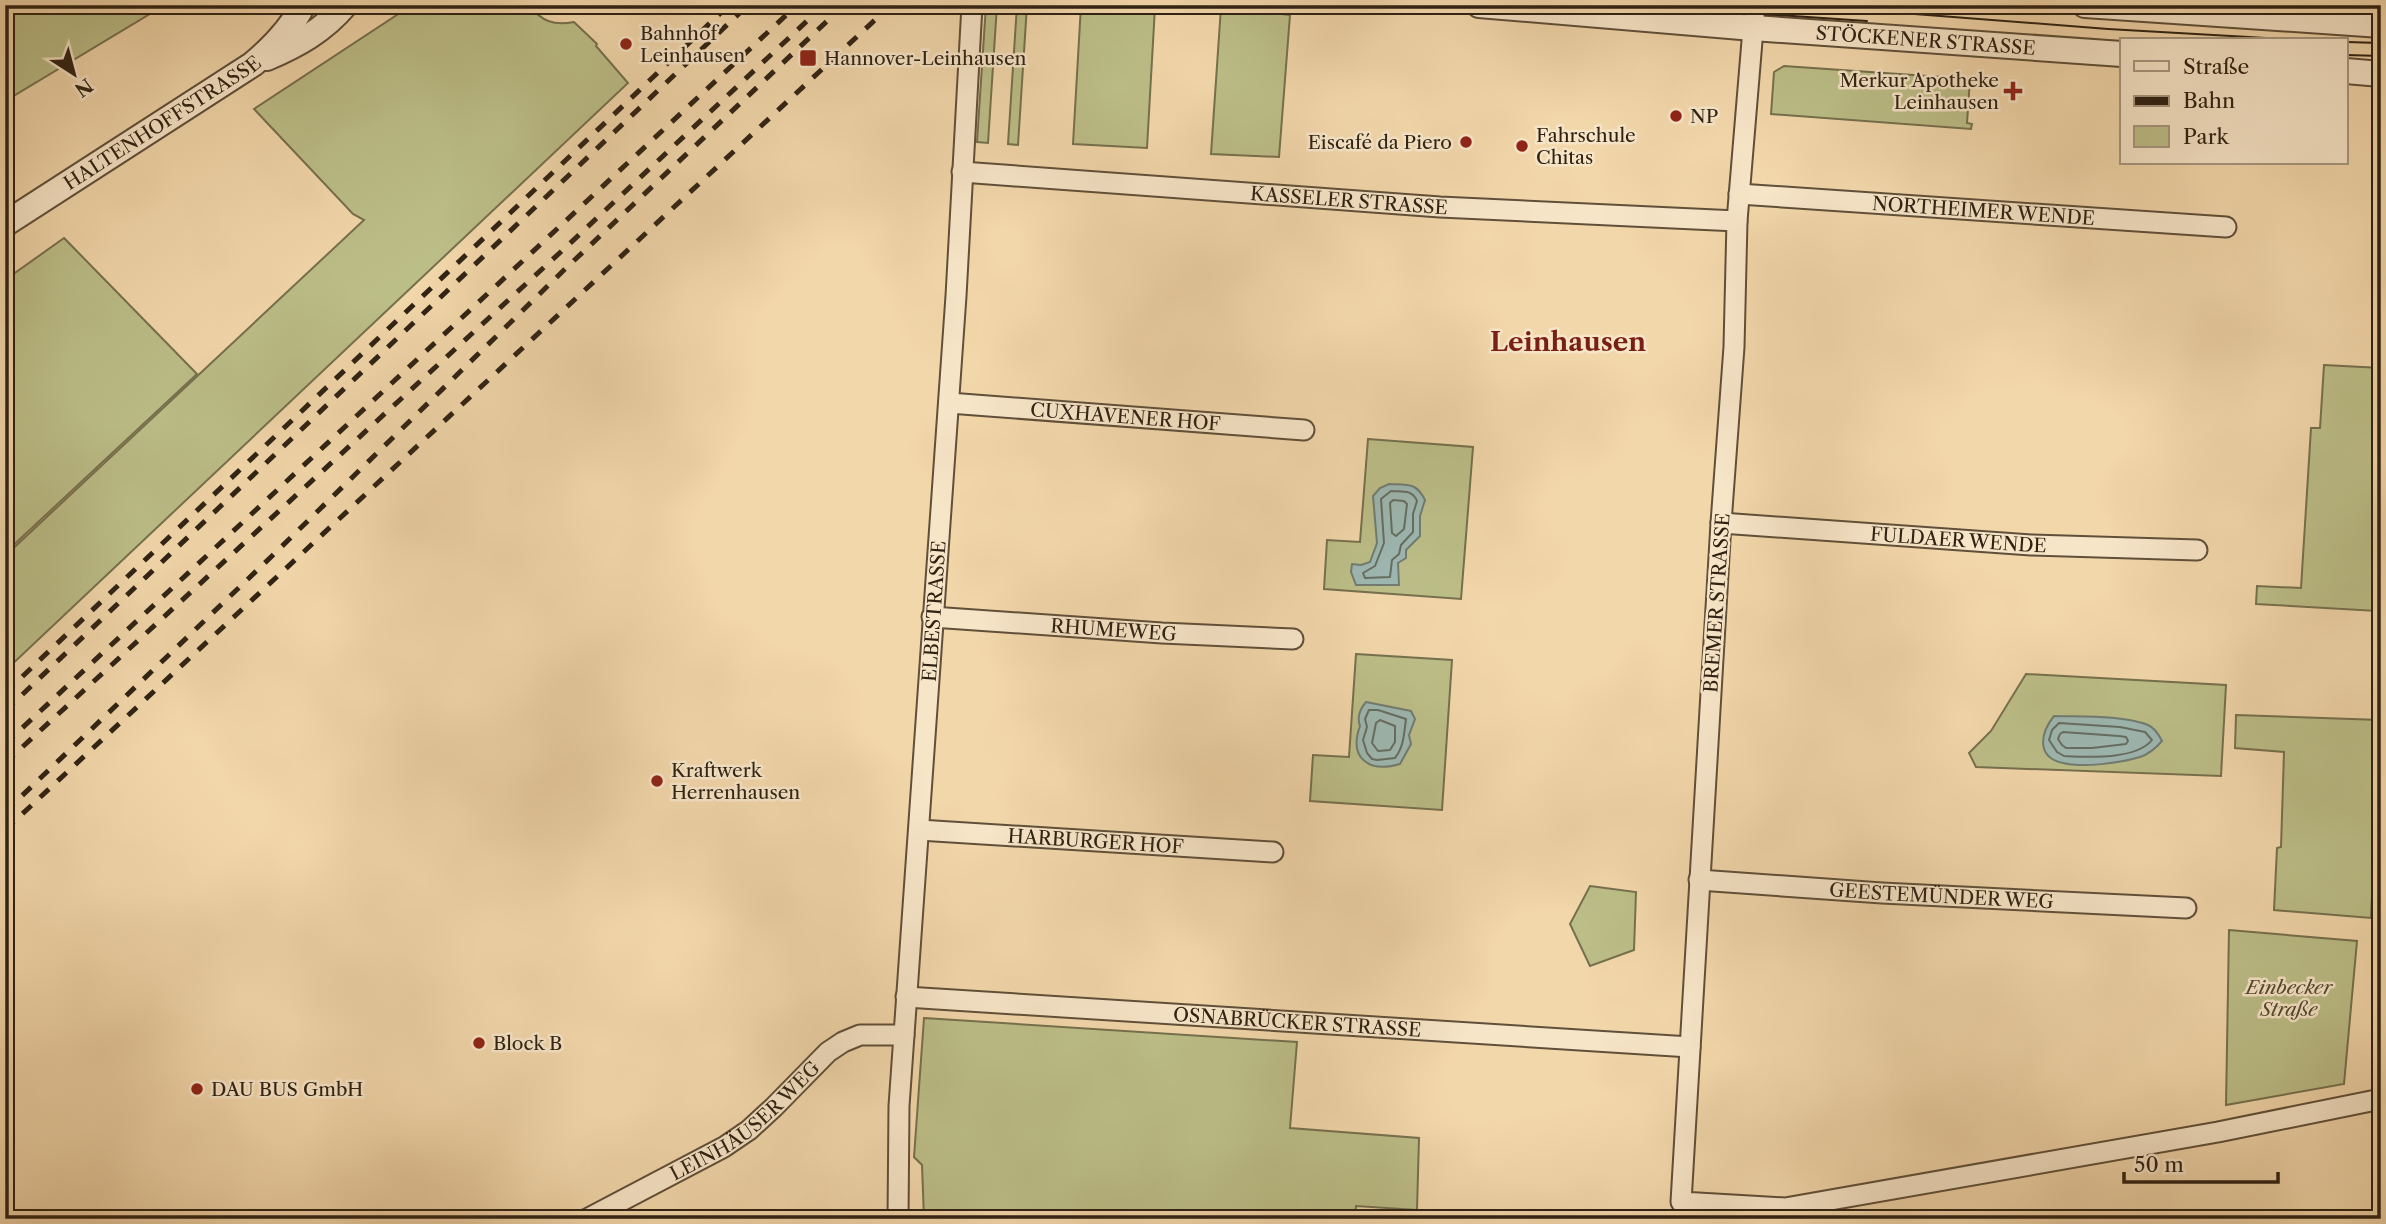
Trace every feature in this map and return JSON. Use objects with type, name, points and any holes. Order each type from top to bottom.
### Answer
[{"type":"street","name":"HALTENHOFFSTRASSE","points":[[5,225],[253,64],[291,26],[303,5]]},
{"type":"street","points":[[253,64],[299,44],[323,28],[345,5]]},
{"type":"street","name":"ELBESTRASSE","points":[[898,1219],[898,1140],[906,997],[949,403],[971,5]]},
{"type":"street","name":"STÖCKENER STRASSE","points":[[1479,5],[1754,17],[2120,54]]},
{"type":"street","points":[[2085,5],[2381,25]]},
{"type":"street","name":"BREMER STRASSE","points":[[1754,17],[1737,221],[1734,346],[1681,1202],[1785,1208],[2218,1132],[2381,1099]]},
{"type":"street","points":[[2348,71],[2381,74]]},
{"type":"street","name":"KASSELER STRASSE","points":[[962,172],[1440,207],[1737,221]]},
{"type":"street","name":"NORTHEIMER WENDE","points":[[1739,194],[2226,227]]},
{"type":"street","name":"CUXHAVENER HOF","points":[[949,403],[1304,430]]},
{"type":"street","name":"FULDAER WENDE","points":[[1721,523],[2018,544],[2197,550]]},
{"type":"street","name":"RHUMEWEG","points":[[932,617],[1293,639]]},
{"type":"street","name":"HARBURGER HOF","points":[[919,830],[1273,852]]},
{"type":"street","name":"GEESTEMÜNDER WEG","points":[[1699,880],[1882,893],[2186,908]]},
{"type":"street","name":"OSNABRÜCKER STRASSE","points":[[906,997],[1690,1047]]},
{"type":"street","name":"LEINHÄUSER WEG","points":[[587,1219],[724,1147],[749,1130],[828,1052],[843,1042],[860,1035],[904,1035]]},
{"type":"green space","points":[[5,5],[163,6],[12,97],[5,107]]},
{"type":"green space","points":[[412,5],[528,5],[548,21],[574,22],[597,44],[628,83],[5,671],[5,556],[364,220],[353,214],[254,109]]},
{"type":"green space","points":[[986,5],[997,5],[988,143],[977,142]]},
{"type":"green space","points":[[1017,5],[1027,5],[1018,145],[1008,144]]},
{"type":"green space","points":[[1081,5],[1155,7],[1147,148],[1073,144]]},
{"type":"green space","points":[[1221,7],[1290,15],[1279,157],[1211,154]]},
{"type":"green space","points":[[1784,66],[1970,79],[1967,123],[1972,124],[1971,129],[1771,114],[1774,72]]},
{"type":"green space","points":[[64,238],[197,374],[5,553],[5,280]]},
{"type":"green space","points":[[2324,365],[2381,368],[2381,541],[2377,611],[2256,604],[2257,586],[2301,588],[2311,428],[2320,428]]},
{"type":"green space","points":[[1368,439],[1473,447],[1461,599],[1324,589],[1327,540],[1360,542]]},
{"type":"green space","points":[[1356,654],[1452,660],[1442,810],[1310,801],[1313,755],[1349,757]]},
{"type":"green space","points":[[2026,674],[2226,685],[2221,776],[1976,767],[1969,753],[1991,731]]},
{"type":"green space","points":[[2236,715],[2380,720],[2371,918],[2274,910],[2277,848],[2281,847],[2284,752],[2235,748]]},
{"type":"green space","points":[[1590,886],[1636,892],[1634,950],[1590,966],[1570,924]]},
{"type":"green space","name":"Einbecker Straße","points":[[2229,930],[2357,941],[2344,1084],[2226,1105]]},
{"type":"green space","points":[[924,1018],[1297,1042],[1290,1128],[1419,1138],[1417,1210],[1356,1206],[1355,1219],[924,1219],[922,1165],[914,1157]]},
{"type":"water","points":[[1389,484],[1415,487],[1422,494],[1425,500],[1420,516],[1420,536],[1406,550],[1406,558],[1398,563],[1399,585],[1356,585],[1351,572],[1352,564],[1370,562],[1377,543],[1373,496],[1380,488]]},
{"type":"water","points":[[1366,702],[1411,711],[1415,719],[1409,735],[1411,744],[1400,764],[1371,765],[1359,755],[1359,717]]},
{"type":"water","points":[[2054,716],[2102,717],[2138,722],[2153,728],[2162,741],[2149,752],[2132,759],[2091,765],[2063,763],[2054,760],[2044,750],[2046,729]]},
{"type":"tram line","points":[[1629,5],[1867,21]]},
{"type":"tram line","points":[[1798,5],[2108,29],[2268,38]]},
{"type":"tram line","points":[[2348,42],[2381,43]]},
{"type":"tram line","points":[[2348,55],[2381,56]]},
{"type":"railway","points":[[5,693],[729,5]]},
{"type":"railway","points":[[5,711],[748,5]]},
{"type":"railway","points":[[5,744],[797,5]]},
{"type":"railway","points":[[5,763],[565,248],[824,5]]},
{"type":"railway","points":[[5,812],[564,270],[844,5]]},
{"type":"railway","points":[[5,830],[891,5]]},
{"type":"place","name":"Bahnhof Leinhausen","points":[[626,44]]},
{"type":"place","name":"Hannover-Leinhausen","points":[[808,58]]},
{"type":"place","name":"Merkur Apotheke Leinhausen","points":[[2013,91]]},
{"type":"place","name":"NP","points":[[1676,116]]},
{"type":"place","name":"Eiscafé da Piero","points":[[1466,142]]},
{"type":"place","name":"Fahrschule Chitas","points":[[1522,146]]},
{"type":"place","name":"Kraftwerk Herrenhausen","points":[[657,781]]},
{"type":"place","name":"Block B","points":[[479,1043]]},
{"type":"place","name":"DAU BUS GmbH","points":[[197,1089]]},
{"type":"district","name":"Leinhausen","points":[[1568,342]]}]
